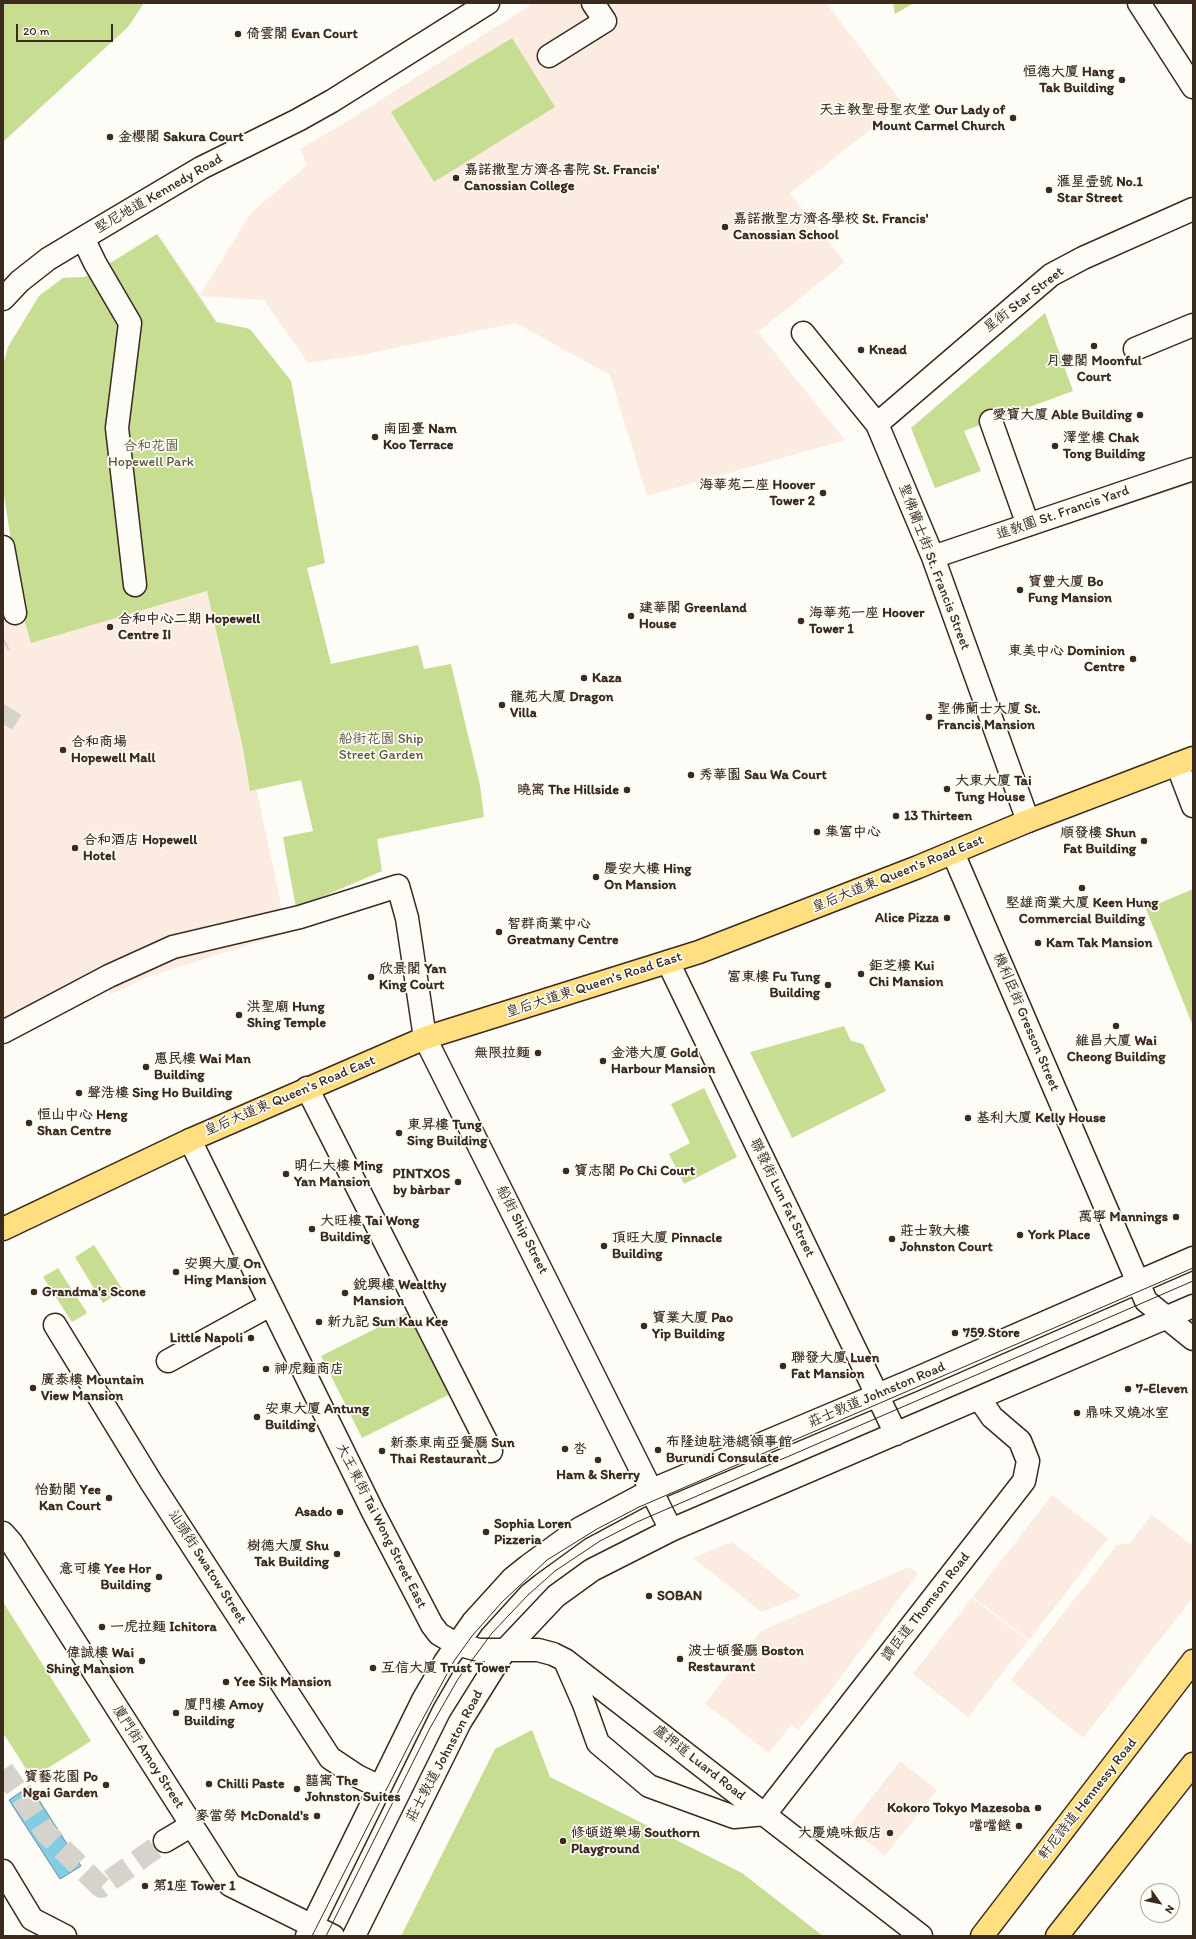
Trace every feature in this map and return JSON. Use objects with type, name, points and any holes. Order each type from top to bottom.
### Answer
[{"type":"main road","name":"皇后大道東 Queen's Road East","points":[[3,1229],[190,1140],[425,1038],[668,962],[738,938],[953,853],[1028,820],[1185,761]]},
{"type":"main road","name":"軒尼詩道 Hennessy Road","points":[[982,1936],[1193,1661]]},
{"type":"main road","points":[[1057,1936],[1193,1764]]},
{"type":"street","points":[[549,56],[605,21],[593,3]]},
{"type":"street","points":[[1139,3],[1193,87]]},
{"type":"street","name":"堅尼地道 Kennedy Road","points":[[3,299],[20,281],[48,259],[201,168],[298,120],[332,101],[484,4]]},
{"type":"street","name":"星街 Star Street","points":[[877,424],[1051,275],[1083,258],[1193,209]]},
{"type":"street","points":[[83,238],[95,263],[130,323],[117,428],[135,584]]},
{"type":"street","points":[[1135,348],[1193,325]]},
{"type":"street","name":"聖佛蘭士街 St. Francis Street","points":[[803,333],[877,424],[933,557],[1028,820]]},
{"type":"street","points":[[991,421],[1028,525]]},
{"type":"street","name":"進教圍 St. Francis Yard","points":[[933,557],[1193,469]]},
{"type":"street","points":[[3,547],[15,614]]},
{"type":"street","points":[[1185,761],[1193,806]]},
{"type":"street","name":"機利臣街 Gresson Street","points":[[953,853],[1146,1301],[1193,1339]]},
{"type":"street","name":"船街 Ship Street","points":[[3,1032],[109,976],[173,947],[277,923],[398,886],[407,918],[425,1038],[671,1530]]},
{"type":"street","name":"聯發街 Lun Fat Street","points":[[668,962],[896,1434]]},
{"type":"street","points":[[307,1088],[491,1451]]},
{"type":"street","name":"大王東街 Tai Wong Street East","points":[[190,1140],[270,1304],[432,1625],[439,1634],[456,1644]]},
{"type":"street","name":"莊士敦道 Johnston Road","points":[[309,1931],[423,1700],[456,1644],[472,1622],[513,1578],[528,1566],[579,1529],[652,1490],[878,1395],[1193,1258]]},
{"type":"street","points":[[168,1360],[270,1304]]},
{"type":"street","name":"莊士敦道 Johnston Road","points":[[354,1936],[460,1722],[505,1650],[556,1596],[592,1570],[671,1530],[1193,1306]]},
{"type":"street","name":"汕頭街 Swatow Street","points":[[55,1325],[152,1482],[330,1758],[357,1776],[380,1787]]},
{"type":"street","name":"譚臣道 Thomson Road","points":[[765,1814],[1024,1482],[1028,1461],[1020,1441],[992,1417],[979,1398]]},
{"type":"street","name":"廈門街 Amoy Street","points":[[3,1533],[11,1542],[230,1885],[309,1931],[333,1936]]},
{"type":"street","name":"盧押道 Luard Road","points":[[456,1644],[479,1650],[538,1650],[553,1654],[565,1660],[921,1936]]},
{"type":"street","points":[[565,1660],[584,1704],[598,1743],[650,1786],[734,1817],[765,1814]]},
{"type":"street","points":[[165,1841],[192,1825]]},
{"type":"street","points":[[3,1871],[32,1919],[65,1936]]},
{"type":"shaded area","points":[[534,3],[826,3],[903,104],[790,193],[845,262],[758,332],[845,440],[647,496],[610,375],[516,323],[361,355],[308,363],[264,300],[200,296],[217,322],[250,329],[291,381],[325,563],[214,590],[287,933],[150,976],[111,994],[101,975],[3,1028],[3,667],[5,616],[19,581],[3,489],[3,365],[8,347],[39,296],[63,278],[84,277],[99,270],[157,234],[200,295],[251,213],[307,165],[300,149],[346,122]]},
{"type":"shaded area","points":[[1052,1495],[1108,1538],[1029,1640],[973,1597]]},
{"type":"shaded area","points":[[1152,1515],[1193,1546],[1193,1597],[1083,1738],[1011,1680],[1117,1545],[1130,1543]]},
{"type":"shaded area","points":[[732,1542],[801,1596],[762,1612],[693,1558]]},
{"type":"shaded area","points":[[909,1567],[918,1573],[825,1698],[798,1730],[791,1725],[769,1753],[705,1704],[761,1631]]},
{"type":"shaded area","points":[[972,1598],[1028,1641],[968,1717],[913,1674]]},
{"type":"shaded area","points":[[900,1761],[937,1790],[885,1856],[849,1827]]},
{"type":"green space","points":[[3,3],[144,3],[128,27],[3,142]]},
{"type":"green space","points":[[893,3],[914,3],[895,14]]},
{"type":"green space","points":[[512,38],[555,107],[434,182],[391,112]]},
{"type":"green space","name":"合和花園 Hopewell Park","points":[[157,234],[216,322],[250,329],[291,381],[325,563],[307,568],[331,664],[418,645],[424,669],[451,664],[480,785],[484,817],[377,839],[382,871],[296,908],[283,837],[313,831],[301,780],[250,791],[243,748],[207,591],[31,643],[22,612],[3,489],[3,365],[8,347],[39,296],[63,278],[84,277],[99,270]]},
{"type":"green space","points":[[1045,313],[1073,391],[964,431],[981,471],[935,488],[911,428]]},
{"type":"green space","points":[[1193,889],[1193,1026],[1146,909]]},
{"type":"green space","points":[[844,1026],[851,1041],[863,1044],[886,1091],[792,1138],[750,1052]]},
{"type":"green space","points":[[704,1088],[737,1157],[684,1184],[669,1154],[690,1143],[671,1104]]},
{"type":"green space","points":[[94,1245],[123,1290],[103,1303],[75,1257]]},
{"type":"green space","points":[[58,1268],[87,1313],[72,1322],[43,1277]]},
{"type":"green space","points":[[409,1312],[450,1394],[362,1438],[321,1356]]},
{"type":"green space","points":[[3,1602],[91,1741],[32,1778],[3,1733]]},
{"type":"green space","name":"修頓遊樂場 Southorn Playground","points":[[532,1730],[550,1777],[742,1873],[823,1936],[401,1936],[495,1749]]},
{"type":"water","points":[[30,1786],[81,1866],[60,1879],[9,1800]]},
{"type":"tunnel","points":[[3,724],[12,709]]},
{"type":"tunnel","points":[[3,1770],[47,1834],[101,1887],[165,1841]]},
{"type":"tram line","points":[[312,1936],[413,1737],[454,1661],[472,1636],[502,1602],[547,1560],[597,1529],[639,1507],[1193,1268]]},
{"type":"tram line","points":[[326,1936],[430,1728],[458,1679],[492,1633],[528,1595],[555,1571],[600,1541],[637,1522],[1193,1281]]},
{"type":"place","name":"倚雲閣 Evan Court","points":[[238,34]]},
{"type":"place","name":"恒德大廈 Hang Tak Building","points":[[1122,80]]},
{"type":"place","name":"天主教聖母聖衣堂 Our Lady of Mount Carmel Church","points":[[1013,118]]},
{"type":"place","name":"金櫻閣 Sakura Court","points":[[110,137]]},
{"type":"place","name":"嘉諾撒聖方濟各書院 St. Francis' Canossian College","points":[[456,178]]},
{"type":"place","name":"滙星壹號 No.1 Star Street","points":[[1049,190]]},
{"type":"place","name":"嘉諾撒聖方濟各學校 St. Francis' Canossian School","points":[[725,227]]},
{"type":"place","name":"月豐閣 Moonful Court","points":[[1094,346]]},
{"type":"place","name":"Knead","points":[[861,350]]},
{"type":"place","name":"愛寶大廈 Able Building","points":[[1140,415]]},
{"type":"place","name":"南固臺 Nam Koo Terrace","points":[[375,437]]},
{"type":"place","name":"澤堂樓 Chak Tong Building","points":[[1055,446]]},
{"type":"place","name":"海華苑二座 Hoover Tower 2","points":[[823,493]]},
{"type":"place","name":"寶豐大廈 Bo Fung Mansion","points":[[1020,590]]},
{"type":"place","name":"建華閣 Greenland House","points":[[631,616]]},
{"type":"place","name":"海華苑一座 Hoover Tower 1","points":[[801,621]]},
{"type":"place","name":"合和中心二期 Hopewell Centre II","points":[[110,627]]},
{"type":"place","name":"東美中心 Dominion Centre","points":[[1133,659]]},
{"type":"place","name":"Kaza","points":[[584,678]]},
{"type":"place","name":"龍苑大廈 Dragon Villa","points":[[502,705]]},
{"type":"place","name":"聖佛蘭士大廈 St. Francis Mansion","points":[[929,717]]},
{"type":"place","name":"合和商場 Hopewell Mall","points":[[63,750]]},
{"type":"place","name":"秀華園 Sau Wa Court","points":[[691,775]]},
{"type":"place","name":"大東大廈 Tai Tung House","points":[[947,789]]},
{"type":"place","name":"曉寓 The Hillside","points":[[627,790]]},
{"type":"place","name":"13 Thirteen","points":[[896,816]]},
{"type":"place","name":"集富中心","points":[[817,832]]},
{"type":"place","name":"順發樓 Shun Fat Building","points":[[1144,841]]},
{"type":"place","name":"合和酒店 Hopewell Hotel","points":[[75,848]]},
{"type":"place","name":"慶安大樓 Hing On Mansion","points":[[596,877]]},
{"type":"place","name":"堅雄商業大廈 Keen Hung Commercial Building","points":[[1082,888]]},
{"type":"place","name":"Alice Pizza","points":[[947,918]]},
{"type":"place","name":"智群商業中心 Greatmany Centre","points":[[499,932]]},
{"type":"place","name":"Kam Tak Mansion","points":[[1038,943]]},
{"type":"place","name":"鉅芝樓 Kui Chi Mansion","points":[[861,974]]},
{"type":"place","name":"欣景閣 Yan King Court","points":[[371,977]]},
{"type":"place","name":"富東樓 Fu Tung Building","points":[[828,985]]},
{"type":"place","name":"洪聖廟 Hung Shing Temple","points":[[239,1015]]},
{"type":"place","name":"維昌大廈 Wai Cheong Building","points":[[1116,1026]]},
{"type":"place","name":"無限拉麵","points":[[538,1053]]},
{"type":"place","name":"金港大廈 Gold Harbour Mansion","points":[[603,1061]]},
{"type":"place","name":"惠民樓 Wai Man Building","points":[[146,1067]]},
{"type":"place","name":"聲浩樓 Sing Ho Building","points":[[79,1093]]},
{"type":"place","name":"基利大廈 Kelly House","points":[[968,1118]]},
{"type":"place","name":"恒山中心 Heng Shan Centre","points":[[29,1123]]},
{"type":"place","name":"東昇樓 Tung Sing Building","points":[[399,1133]]},
{"type":"place","name":"寶志閣 Po Chi Court","points":[[566,1171]]},
{"type":"place","name":"明仁大樓 Ming Yan Mansion","points":[[286,1174]]},
{"type":"place","name":"PINTXOS by bàrbar","points":[[458,1182]]},
{"type":"place","name":"萬寧 Mannings","points":[[1176,1217]]},
{"type":"place","name":"大旺樓 Tai Wong Building","points":[[312,1229]]},
{"type":"place","name":"York Place","points":[[1020,1235]]},
{"type":"place","name":"莊士敦大樓 Johnston Court","points":[[892,1239]]},
{"type":"place","name":"頂旺大廈 Pinnacle Building","points":[[604,1246]]},
{"type":"place","name":"安興大廈 On Hing Mansion","points":[[176,1272]]},
{"type":"place","name":"Grandma's Scone","points":[[34,1292]]},
{"type":"place","name":"銳興樓 Wealthy Mansion","points":[[345,1293]]},
{"type":"place","name":"新九記 Sun Kau Kee","points":[[319,1322]]},
{"type":"place","name":"寶業大廈 Pao Yip Building","points":[[644,1326]]},
{"type":"place","name":"759 Store","points":[[955,1333]]},
{"type":"place","name":"Little Napoli","points":[[251,1338]]},
{"type":"place","name":"聯發大廈 Luen Fat Mansion","points":[[783,1366]]},
{"type":"place","name":"神虎麵商店","points":[[266,1369]]},
{"type":"place","name":"廣泰樓 Mountain View Mansion","points":[[33,1388]]},
{"type":"place","name":"7-Eleven","points":[[1128,1389]]},
{"type":"place","name":"鼎味叉燒冰室","points":[[1077,1413]]},
{"type":"place","name":"安東大廈 Antung Building","points":[[257,1417]]},
{"type":"place","name":"呇","points":[[565,1449]]},
{"type":"place","name":"布隆迪駐港總領事館 Burundi Consulate","points":[[658,1450]]},
{"type":"place","name":"新泰東南亞餐廳 Sun Thai Restaurant","points":[[382,1451]]},
{"type":"place","name":"Ham & Sherry","points":[[598,1460]]},
{"type":"place","name":"怡勤閣 Yee Kan Court","points":[[109,1498]]},
{"type":"place","name":"Asado","points":[[340,1512]]},
{"type":"place","name":"Sophia Loren Pizzeria","points":[[486,1532]]},
{"type":"place","name":"樹德大廈 Shu Tak Building","points":[[337,1554]]},
{"type":"place","name":"意可樓 Yee Hor Building","points":[[159,1577]]},
{"type":"place","name":"SOBAN","points":[[649,1596]]},
{"type":"place","name":"一虎拉麵 Ichitora","points":[[102,1627]]},
{"type":"place","name":"波士頓餐廳 Boston Restaurant","points":[[680,1659]]},
{"type":"place","name":"偉誠樓 Wai Shing Mansion","points":[[142,1661]]},
{"type":"place","name":"互信大廈 Trust Tower","points":[[373,1668]]},
{"type":"place","name":"Yee Sik Mansion","points":[[226,1682]]},
{"type":"place","name":"廈門樓 Amoy Building","points":[[176,1713]]},
{"type":"place","name":"Chilli Paste","points":[[209,1784]]},
{"type":"place","name":"寶藝花園 Po Ngai Garden","points":[[106,1785]]},
{"type":"place","name":"囍寓 The Johnston Suites","points":[[297,1789]]},
{"type":"place","name":"Kokoro Tokyo Mazesoba","points":[[1038,1808]]},
{"type":"place","name":"麥當勞 McDonald's","points":[[317,1816]]},
{"type":"place","name":"噹噹餸","points":[[1019,1826]]},
{"type":"place","name":"大慶燒味飯店","points":[[890,1833]]},
{"type":"place","name":"修頓遊樂場 Southorn Playground","points":[[563,1841]]},
{"type":"place","name":"第1座 Tower 1","points":[[145,1886]]},
{"type":"park label","name":"船街花園 Ship Street Garden","points":[[381,748]]}]
